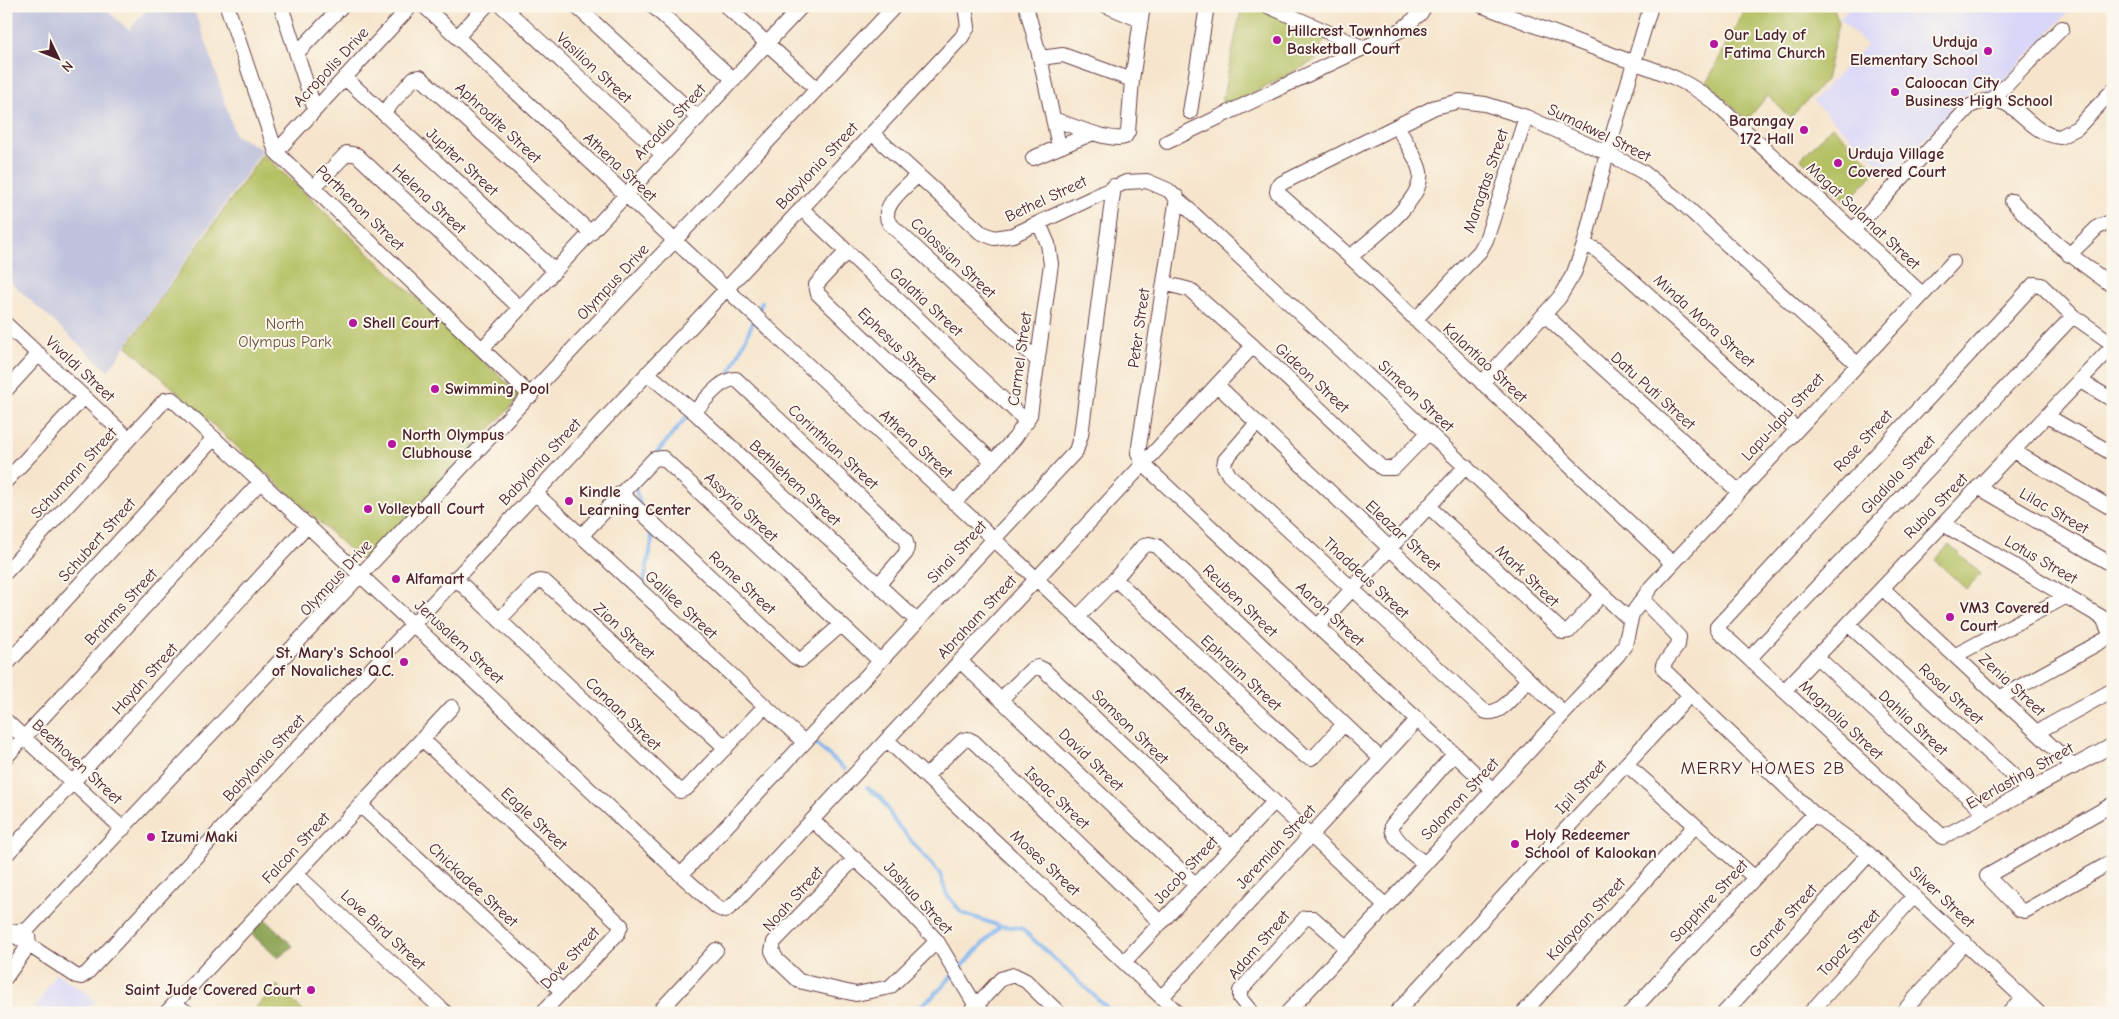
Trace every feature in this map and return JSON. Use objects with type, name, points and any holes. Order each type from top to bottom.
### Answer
[{"type":"street","name":"Parthenon Street","points":[[227,6],[276,152],[531,396]]},
{"type":"street","points":[[281,6],[315,110]]},
{"type":"street","points":[[297,53],[342,6]]},
{"type":"street","name":"Acropolis Drive","points":[[276,152],[411,6]]},
{"type":"street","name":"Athena Street","points":[[424,6],[674,242],[1386,906]]},
{"type":"street","points":[[457,37],[486,6]]},
{"type":"street","name":"Vasilion Street","points":[[502,6],[663,156]]},
{"type":"street","points":[[576,6],[698,118]]},
{"type":"street","points":[[653,6],[734,80]]},
{"type":"street","points":[[726,6],[817,89]]},
{"type":"street","name":"Arcadia Street","points":[[482,349],[802,6]]},
{"type":"street","name":"Olympus Drive","points":[[28,930],[895,6]]},
{"type":"street","name":"Babylonia Street","points":[[29,945],[81,977],[87,973],[965,33],[968,20],[965,6]]},
{"type":"street","points":[[1026,6],[1040,58],[1058,146]]},
{"type":"street","points":[[1053,120],[1093,133],[1120,139],[1127,134],[1132,80],[1142,13],[1107,6]]},
{"type":"street","points":[[1190,112],[1207,6]]},
{"type":"street","points":[[1268,6],[1364,48]]},
{"type":"street","points":[[1167,142],[1401,30],[1420,14],[1425,6]]},
{"type":"street","name":"Magat Salamat Street","points":[[1483,6],[1670,74],[1703,93],[1922,294]]},
{"type":"street","points":[[1482,383],[1545,315],[1568,286],[1584,245],[1607,153],[1651,6]]},
{"type":"street","points":[[1993,99],[2062,28]]},
{"type":"street","points":[[1040,58],[1063,55],[1132,80]]},
{"type":"street","name":"Aphrodite Street","points":[[383,113],[414,78],[420,77],[591,233]]},
{"type":"street","name":"Jupiter Street","points":[[345,78],[555,271]]},
{"type":"street","points":[[1853,230],[1960,115],[1982,100],[1993,99],[2010,105],[2042,132],[2060,137],[2077,128],[2113,90]]},
{"type":"street","name":"Sumakwel Street","points":[[1278,187],[1282,183],[1435,108],[1460,101],[1485,104],[1526,117],[1607,153],[1643,172],[1680,201],[1857,364]]},
{"type":"street","name":"Maragtas Street","points":[[1415,320],[1480,251],[1486,240],[1526,117]]},
{"type":"street","points":[[1350,257],[1398,214],[1417,190],[1420,170],[1398,126]]},
{"type":"street","name":"Bethel Street","points":[[872,133],[986,236],[1004,238],[1126,182],[1147,181],[1159,184],[1177,197]]},
{"type":"street","points":[[1033,158],[1093,133]]},
{"type":"street","name":"Helena Street","points":[[314,187],[347,153],[356,155],[520,308]]},
{"type":"street","name":"Colossian Street","points":[[918,175],[890,205],[886,214],[889,223],[1038,360]]},
{"type":"street","name":"Sinai Street","points":[[681,875],[1076,451],[1080,443],[1114,186]]},
{"type":"street","name":"Kalantiao Street","points":[[1278,187],[1278,192],[1350,257],[1672,564]]},
{"type":"street","name":"Peter Street","points":[[1143,464],[1138,453],[1177,197]]},
{"type":"street","name":"Simeon Street","points":[[1177,197],[1630,620]]},
{"type":"street","points":[[2012,200],[2036,227],[2069,255],[2113,286]]},
{"type":"street","name":"Galatia Street","points":[[801,208],[1027,422]]},
{"type":"street","points":[[2069,255],[2098,227],[2113,221]]},
{"type":"street","name":"Carmel Street","points":[[954,503],[1016,438],[1027,422],[1031,408],[1051,264],[1048,244],[1039,223]]},
{"type":"street","name":"Minda Mora Street","points":[[1584,245],[1595,249],[1621,270],[1796,429]]},
{"type":"street","name":"Ephesus Street","points":[[847,251],[819,281],[816,290],[818,294],[993,462]]},
{"type":"street","name":"Lapu-lapu Street","points":[[1642,599],[1796,429],[1953,262]]},
{"type":"street","name":"Gideon Street","points":[[1164,283],[1190,290],[1253,346],[1382,468],[1394,468],[1429,432]]},
{"type":"street","name":"Rose Street","points":[[1717,627],[2034,284],[2037,283],[2073,316]]},
{"type":"street","name":"Datu Puti Street","points":[[1545,315],[1739,492]]},
{"type":"street","points":[[2073,316],[2113,345]]},
{"type":"street","name":"Gladiola Street","points":[[1749,659],[2073,316]]},
{"type":"street","name":"Vivaldi Street","points":[[6,324],[129,439]]},
{"type":"street","name":"Rubia Street","points":[[1784,690],[2113,345]]},
{"type":"street","name":"Abraham Street","points":[[725,911],[887,740],[1253,346]]},
{"type":"street","points":[[6,390],[39,354]]},
{"type":"street","name":"Bethlehem Street","points":[[647,373],[694,412],[917,621]]},
{"type":"street","name":"Corinthian Street","points":[[694,412],[723,383],[730,379],[736,379],[905,539],[906,553],[878,584]]},
{"type":"street","points":[[2080,381],[2113,400]]},
{"type":"street","name":"Eleazar Street","points":[[1217,385],[1564,713]]},
{"type":"street","points":[[6,481],[84,397]]},
{"type":"street","name":"Jerusalem Street","points":[[169,399],[172,399],[308,525],[681,875],[718,908],[725,911]]},
{"type":"street","name":"Schumann Street","points":[[6,572],[165,400],[169,399]]},
{"type":"street","points":[[2047,416],[2113,454]]},
{"type":"street","name":"Thaddeus Street","points":[[1257,423],[1228,455],[1224,466],[1226,470],[1352,590],[1484,711],[1488,713],[1498,710],[1528,679]]},
{"type":"street","name":"Schubert Street","points":[[6,665],[214,438]]},
{"type":"street","points":[[2013,451],[2113,509]]},
{"type":"street","name":"Assyria Street","points":[[582,535],[654,459],[663,458],[880,660]]},
{"type":"street","name":"Aaron Street","points":[[1143,464],[1493,790]]},
{"type":"street","points":[[1318,626],[1466,466]]},
{"type":"street","name":"Brahms Street","points":[[6,758],[260,481]]},
{"type":"street","name":"Lilac Street","points":[[1978,487],[2113,564]]},
{"type":"street","name":"Galilee Street","points":[[535,493],[804,742]]},
{"type":"street","name":"Rome Street","points":[[621,493],[795,657],[801,660],[807,656],[841,625]]},
{"type":"street","name":"Mark Street","points":[[1428,506],[1562,632],[1569,631],[1602,594]]},
{"type":"street","name":"Lotus Street","points":[[1943,524],[2103,618],[2112,635]]},
{"type":"street","name":"Haydn Street","points":[[6,855],[74,783],[308,525]]},
{"type":"street","name":"Reuben Street","points":[[1077,618],[1115,579],[1142,547],[1149,544],[1157,546],[1343,725],[1381,759]]},
{"type":"street","name":"Canaan Street","points":[[455,578],[680,791],[687,788],[765,706]]},
{"type":"street","name":"Ephraim Street","points":[[1115,579],[1305,756],[1311,758],[1317,754],[1343,725]]},
{"type":"street","name":"Zion Street","points":[[499,620],[535,584],[540,581],[545,582],[726,748]]},
{"type":"street","name":"Zenia Street","points":[[1882,588],[2074,767]]},
{"type":"street","points":[[1956,656],[2067,596]]},
{"type":"street","name":"Solomon Street","points":[[1286,1013],[1622,650],[1630,620],[1642,599]]},
{"type":"street","name":"Silver Street","points":[[1642,599],[1679,637],[1678,645],[1665,661],[1663,668],[1814,814],[1869,854],[2039,1013]]},
{"type":"street","name":"Rosal Street","points":[[1848,624],[2030,791]]},
{"type":"street","name":"Magnolia Street","points":[[1717,627],[1749,659],[1943,837]]},
{"type":"street","points":[[2001,697],[2112,635]]},
{"type":"street","name":"Dahlia Street","points":[[1817,657],[1986,814]]},
{"type":"street","name":"David Street","points":[[960,661],[1002,698],[1196,885]]},
{"type":"street","name":"Samson Street","points":[[1002,698],[1032,669],[1038,667],[1044,670],[1231,847]]},
{"type":"street","points":[[2037,732],[2113,690]]},
{"type":"street","name":"Ipil Street","points":[[1396,1013],[1690,695]]},
{"type":"street","name":"Falcon Street","points":[[170,1008],[452,707]]},
{"type":"street","name":"Jeremiah Street","points":[[1162,997],[1417,720]]},
{"type":"street","name":"Beethoven Street","points":[[6,721],[123,829]]},
{"type":"street","name":"Eagle Street","points":[[422,739],[621,926]]},
{"type":"street","name":"Isaac Street","points":[[926,776],[963,740],[968,739],[974,742],[1161,922]]},
{"type":"street","name":"Moses Street","points":[[887,740],[1178,1013]]},
{"type":"street","name":"Everlasting Street","points":[[1943,837],[2113,745]]},
{"type":"street","points":[[1425,864],[1395,836],[1391,829],[1392,825],[1454,754]]},
{"type":"street","points":[[1626,764],[1755,878]]},
{"type":"street","name":"Jacob Street","points":[[1124,962],[1274,802]]},
{"type":"street","points":[[2113,804],[1987,876],[2020,910],[2025,911],[2113,861]]},
{"type":"street","name":"Chickadee Street","points":[[360,805],[562,991]]},
{"type":"street","name":"Sapphire Street","points":[[1630,1013],[1814,814]]},
{"type":"street","name":"Joshua Street","points":[[812,820],[890,891],[937,941],[976,1010]]},
{"type":"street","name":"Kalayaan Street","points":[[1522,1013],[1695,826]]},
{"type":"street","name":"Garnet Street","points":[[1724,1013],[1869,854]]},
{"type":"street","name":"Noah Street","points":[[855,858],[774,942],[772,951],[777,960],[798,981],[856,994],[890,987],[937,941]]},
{"type":"street","name":"Love Bird Street","points":[[296,874],[446,1013]]},
{"type":"street","name":"Topaz Street","points":[[1810,1013],[1914,896]]},
{"type":"street","name":"Adam Street","points":[[1252,1013],[1240,998],[1240,991],[1305,918],[1313,918],[1346,948]]},
{"type":"street","name":"Dove Street","points":[[542,1013],[618,933],[621,926]]},
{"type":"street","points":[[6,977],[29,945],[28,930],[7,932]]},
{"type":"street","points":[[7,932],[29,945]]},
{"type":"street","points":[[1902,1013],[1965,942]]},
{"type":"street","points":[[658,1013],[716,950]]},
{"type":"street","points":[[976,1010],[1001,979],[1014,975],[1026,981],[1059,1013]]},
{"type":"street","points":[[2009,1013],[2023,998]]},
{"type":"street","points":[[170,1008],[188,1013]]},
{"type":"shaded area","points":[[6,6],[102,6],[129,30],[150,6],[192,6],[207,44],[235,135],[263,150],[108,371],[6,278]]},
{"type":"shaded area","name":"Caloocan City Business High School","points":[[1851,6],[1897,6],[1937,45],[1899,6],[2074,6],[1990,95],[1977,83],[1890,175],[1813,101],[1867,45],[1840,19]]},
{"type":"shaded area","points":[[56,973],[87,993],[95,1001],[83,1013],[32,1013]]},
{"type":"green space","points":[[1242,6],[1262,6],[1326,34],[1316,60],[1220,110]]},
{"type":"green space","points":[[1746,6],[1833,6],[1839,22],[1826,80],[1790,118],[1768,95],[1747,120],[1707,82]]},
{"type":"green space","name":"Urduja Village Covered Court","points":[[1832,126],[1877,170],[1847,202],[1801,159]]},
{"type":"green space","name":"North Olympus Park","points":[[263,154],[521,396],[364,563],[127,346]]},
{"type":"green space","points":[[1949,545],[1981,574],[1966,589],[1935,560]]},
{"type":"green space","points":[[262,916],[293,946],[278,958],[248,931]]},
{"type":"green space","points":[[277,985],[305,1013],[251,1013]]},
{"type":"waterway","points":[[757,314],[762,302]]},
{"type":"waterway","points":[[729,375],[754,320]]},
{"type":"waterway","points":[[655,455],[690,413]]},
{"type":"waterway","points":[[635,487],[640,504]]},
{"type":"waterway","points":[[643,588],[652,540],[647,524]]},
{"type":"waterway","points":[[811,740],[845,769]]},
{"type":"waterway","points":[[867,787],[882,799],[895,822],[940,874],[947,895],[962,913],[1000,926],[1021,928],[1113,1013]]},
{"type":"waterway","points":[[958,970],[1000,926]]},
{"type":"waterway","points":[[911,1013],[933,996],[953,975]]},
{"type":"place","name":"Hillcrest Townhomes Basketball Court","points":[[1277,40]]},
{"type":"place","name":"Our Lady of Fatima Church","points":[[1714,44]]},
{"type":"place","name":"Urduja Elementary School","points":[[1988,51]]},
{"type":"place","name":"Caloocan City Business High School","points":[[1895,92]]},
{"type":"place","name":"Barangay 172 Hall","points":[[1804,130]]},
{"type":"place","name":"Urduja Village Covered Court","points":[[1838,163]]},
{"type":"place","name":"Shell Court","points":[[353,323]]},
{"type":"place","name":"Swimming Pool","points":[[435,389]]},
{"type":"place","name":"North Olympus Clubhouse","points":[[392,444]]},
{"type":"place","name":"Kindle Learning Center","points":[[569,501]]},
{"type":"place","name":"Volleyball Court","points":[[368,509]]},
{"type":"place","name":"Alfamart","points":[[396,579]]},
{"type":"place","name":"VM3 Covered Court","points":[[1950,617]]},
{"type":"place","name":"St. Mary's School of Novaliches Q.C.","points":[[404,662]]},
{"type":"place","name":"Izumi Maki","points":[[151,837]]},
{"type":"place","name":"Holy Redeemer School of Kalookan","points":[[1515,844]]},
{"type":"place","name":"Saint Jude Covered Court","points":[[311,990]]},
{"type":"district","name":"MERRY HOMES 2B","points":[[1763,768]]}]
